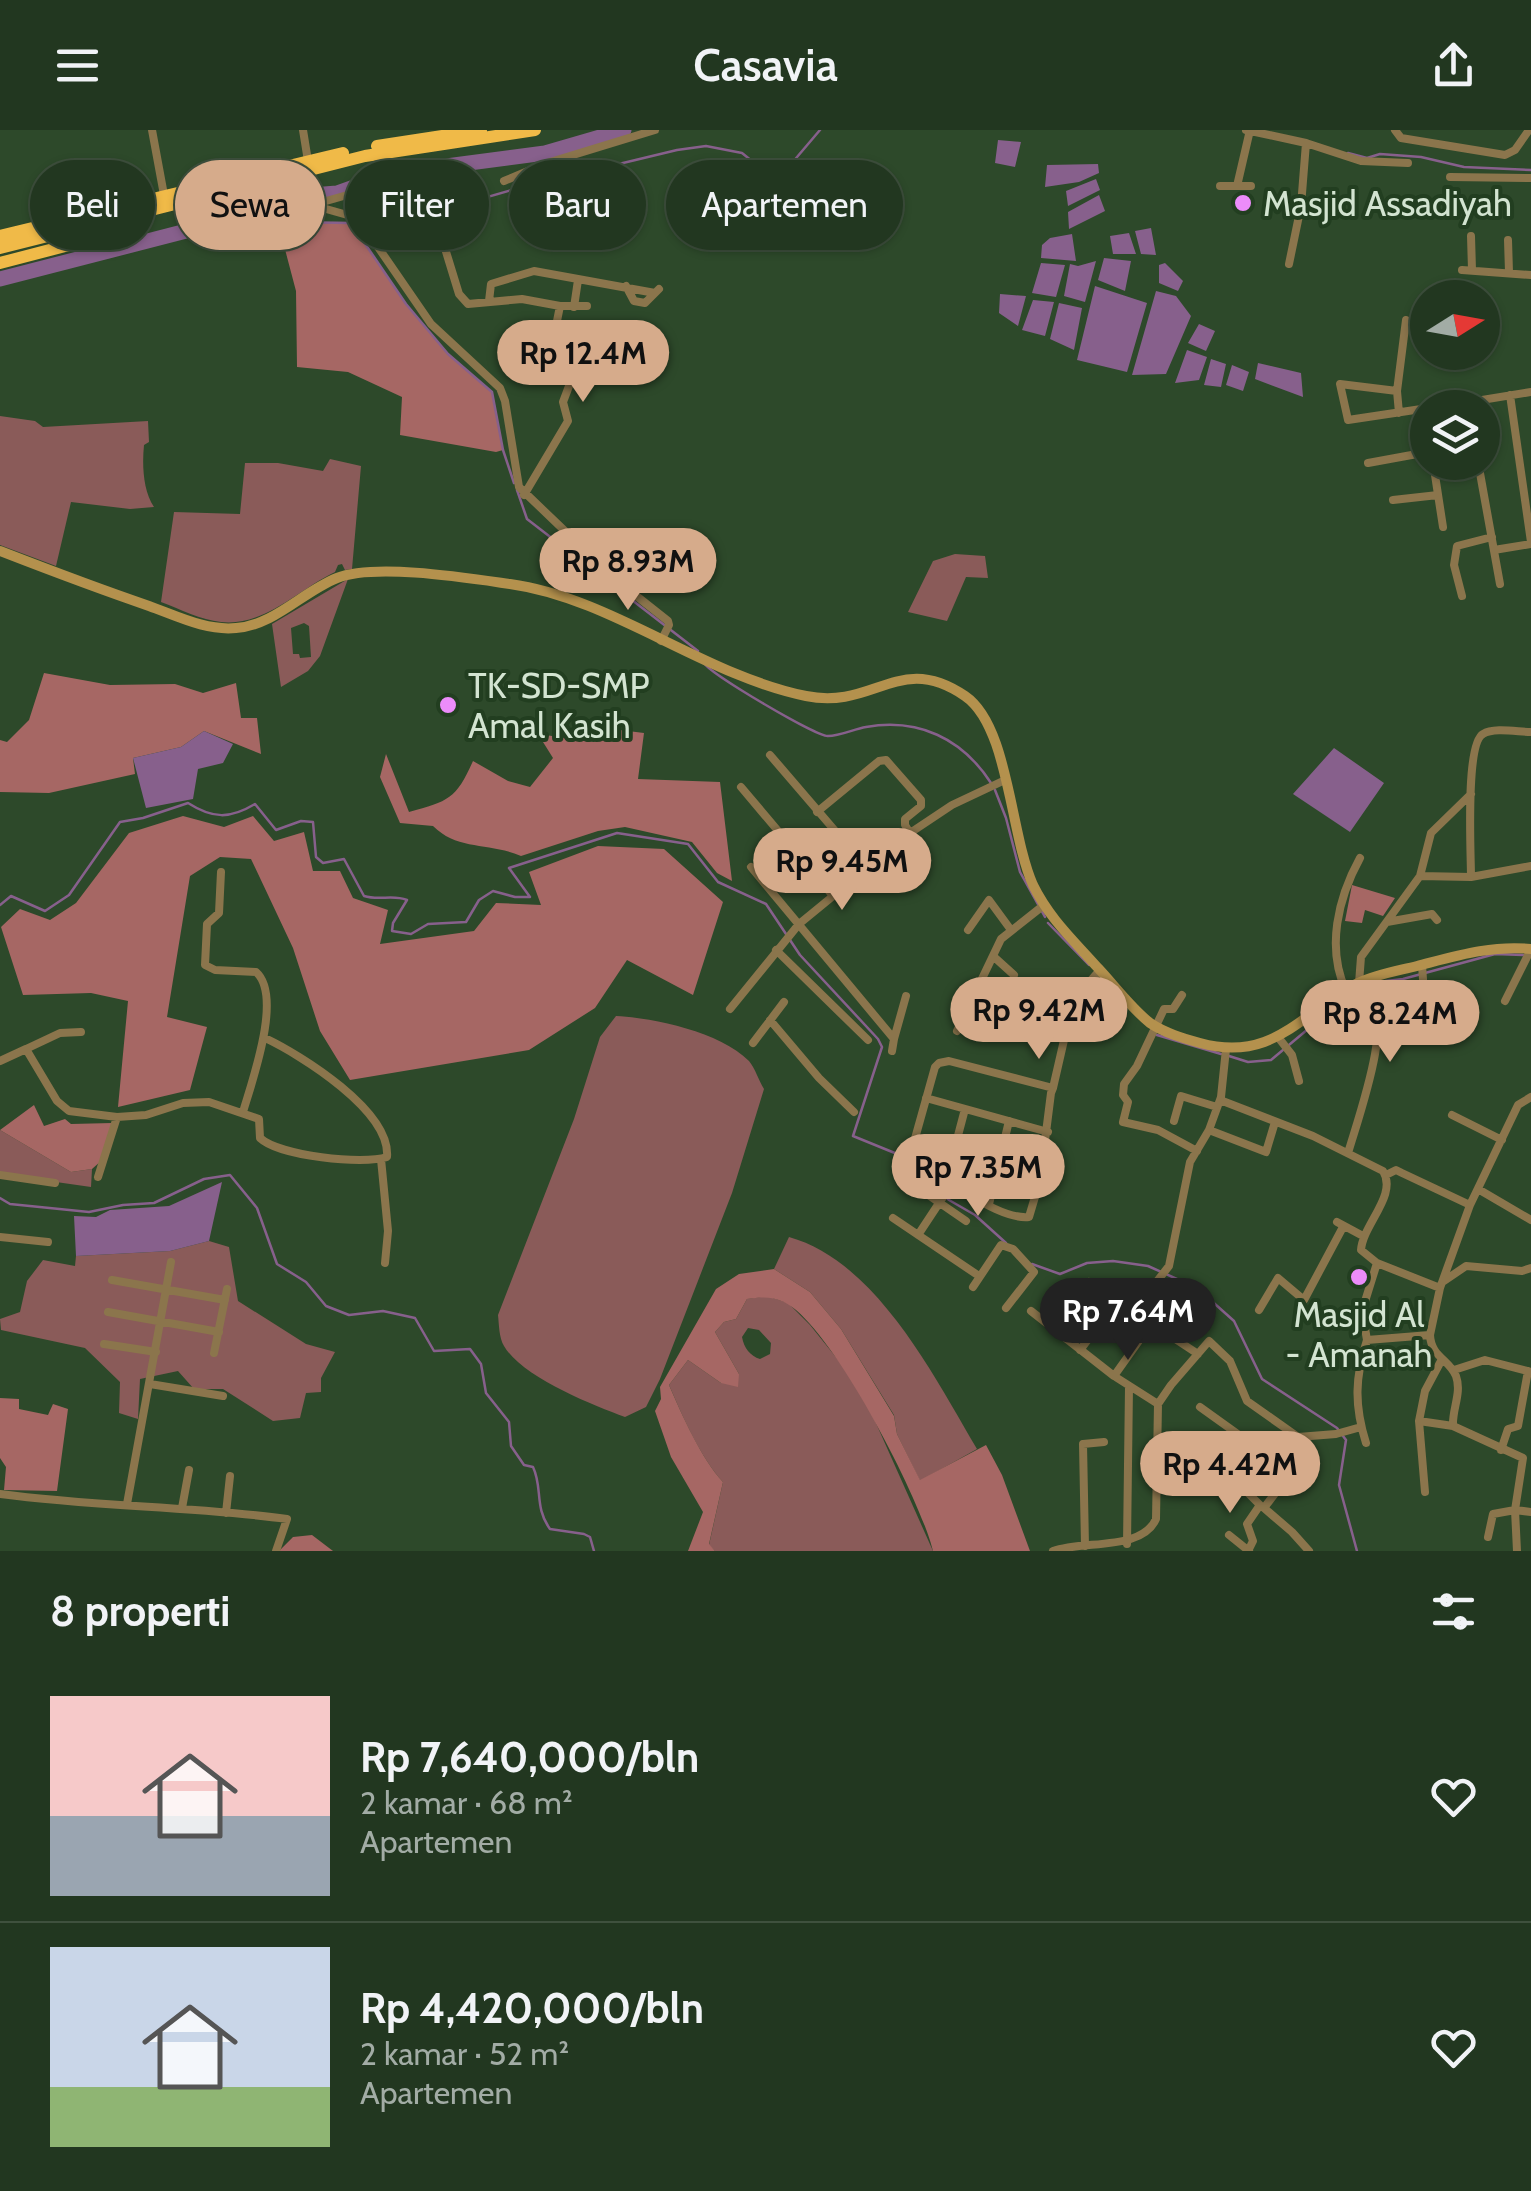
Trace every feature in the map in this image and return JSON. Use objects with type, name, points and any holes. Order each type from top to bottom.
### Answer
[{"type":"highway","points":[[308,160],[482,130]]},
{"type":"highway","points":[[325,166],[365,156],[536,130]]},
{"type":"highway","points":[[155,201],[175,197]]},
{"type":"highway","points":[[0,232],[30,224]]},
{"type":"highway","points":[[0,232],[30,228]]},
{"type":"highway","points":[[0,248],[30,239]]},
{"type":"highway","points":[[0,263],[50,250]]},
{"type":"main road","points":[[0,551],[96,588],[222,629],[254,626],[268,620],[340,576],[380,572],[531,587],[665,633],[704,660],[784,689],[829,698],[870,692],[907,677],[929,678],[956,690],[980,710],[996,744],[1001,781],[1040,907],[1155,1032],[1226,1051],[1281,1040],[1346,991],[1373,977],[1423,971],[1481,950],[1529,953]]},
{"type":"street","points":[[152,130],[158,200]]},
{"type":"street","points":[[303,130],[308,160]]},
{"type":"street","points":[[504,181],[547,162],[655,130]]},
{"type":"street","points":[[1237,186],[1248,130],[1306,143],[1361,162],[1408,163]]},
{"type":"street","points":[[1395,130],[1402,138],[1505,155],[1516,150],[1529,130]]},
{"type":"street","points":[[1289,264],[1301,206],[1306,143]]},
{"type":"street","points":[[1450,178],[1531,178]]},
{"type":"street","points":[[1220,186],[1251,186]]},
{"type":"street","points":[[1471,236],[1467,270],[1531,274]]},
{"type":"street","points":[[1508,240],[1509,272]]},
{"type":"street","points":[[380,250],[431,324],[500,388],[518,486],[524,495],[615,579],[668,621],[665,633]]},
{"type":"street","points":[[446,250],[461,297],[470,305],[522,299],[587,306]]},
{"type":"street","points":[[490,301],[491,284],[540,272],[626,286],[634,301],[645,303],[657,291]]},
{"type":"street","points":[[574,306],[578,280]]},
{"type":"street","points":[[524,495],[568,420],[563,402],[582,349],[579,340],[554,336],[560,306]]},
{"type":"street","points":[[1399,413],[1397,391],[1406,320]]},
{"type":"street","points":[[1397,391],[1340,384],[1348,420],[1410,411]]},
{"type":"street","points":[[1500,397],[1531,392]]},
{"type":"street","points":[[1494,550],[1531,543],[1526,475],[1510,395]]},
{"type":"street","points":[[1368,462],[1410,455]]},
{"type":"street","points":[[1436,480],[1443,527]]},
{"type":"street","points":[[1481,480],[1500,584]]},
{"type":"street","points":[[1394,500],[1438,495]]},
{"type":"street","points":[[1462,596],[1454,564],[1457,546],[1492,537]]},
{"type":"street","points":[[1471,877],[1470,794],[1476,740],[1482,734],[1531,732]]},
{"type":"street","points":[[770,755],[866,868]]},
{"type":"street","points":[[817,812],[886,760],[921,800],[921,806],[906,819],[904,826],[910,834]]},
{"type":"street","points":[[730,1009],[796,926],[910,834],[952,805],[1001,781]]},
{"type":"street","points":[[741,787],[833,896]]},
{"type":"street","points":[[1359,983],[1358,962],[1420,876],[1432,833],[1470,794]]},
{"type":"street","points":[[1346,991],[1336,967],[1336,938],[1345,891],[1360,858]]},
{"type":"street","points":[[1420,876],[1471,877],[1531,866]]},
{"type":"street","points":[[751,867],[796,926],[894,1039]]},
{"type":"street","points":[[222,872],[220,914],[207,924],[206,964],[215,970],[261,974],[266,1008],[265,1038],[243,1112]]},
{"type":"street","points":[[968,930],[976,914],[990,900],[1011,930]]},
{"type":"street","points":[[957,1031],[993,956],[1011,930],[1040,907]]},
{"type":"street","points":[[1388,922],[1432,914],[1437,920]]},
{"type":"street","points":[[779,946],[868,1040]]},
{"type":"street","points":[[1505,1001],[1529,953]]},
{"type":"street","points":[[993,956],[1014,975]]},
{"type":"street","points":[[1423,971],[1426,1022]]},
{"type":"street","points":[[908,1181],[989,1204],[1024,1219],[1030,1216],[1073,1001],[1098,973]]},
{"type":"street","points":[[1348,1153],[1376,1044],[1379,1010],[1373,977]]},
{"type":"street","points":[[1056,986],[1073,1001]]},
{"type":"street","points":[[1182,995],[1174,1009],[1164,1010],[1124,1084],[1128,1102],[1124,1122],[1158,1130],[1198,1151]]},
{"type":"street","points":[[892,1052],[906,996]]},
{"type":"street","points":[[753,1042],[784,1002]]},
{"type":"street","points":[[770,1020],[854,1112]]},
{"type":"street","points":[[0,1061],[64,1032],[81,1032]]},
{"type":"street","points":[[26,1049],[66,1110],[117,1117],[209,1102],[258,1119],[260,1138],[268,1145],[307,1155],[380,1159],[387,1156],[385,1139],[356,1100],[328,1076],[265,1038]]},
{"type":"street","points":[[1281,1040],[1290,1052],[1299,1081]]},
{"type":"street","points":[[1147,1294],[1168,1266],[1190,1162],[1209,1130],[1218,1104],[1226,1051]]},
{"type":"street","points":[[966,1221],[914,1146],[935,1067],[942,1062],[1053,1088]]},
{"type":"street","points":[[1174,1121],[1182,1096],[1218,1104],[1275,1122],[1348,1153],[1386,1175]]},
{"type":"street","points":[[1453,1426],[1458,1394],[1454,1370],[1431,1347],[1430,1335],[1442,1284],[1470,1205],[1518,1105],[1531,1097]]},
{"type":"street","points":[[926,1098],[1048,1132]]},
{"type":"street","points":[[918,1235],[946,1191],[965,1109]]},
{"type":"street","points":[[1452,1115],[1502,1140]]},
{"type":"street","points":[[98,1177],[117,1117]]},
{"type":"street","points":[[989,1204],[1008,1121]]},
{"type":"street","points":[[1209,1130],[1266,1152],[1275,1122]]},
{"type":"street","points":[[380,1159],[388,1231],[385,1263]]},
{"type":"street","points":[[1386,1175],[1396,1170],[1470,1205]]},
{"type":"street","points":[[0,1175],[55,1183]]},
{"type":"street","points":[[1386,1175],[1387,1190],[1363,1236],[1361,1252],[1377,1263],[1442,1284]]},
{"type":"street","points":[[1478,1189],[1531,1220]]},
{"type":"street","points":[[893,1218],[979,1276]]},
{"type":"street","points":[[1259,1310],[1278,1278],[1304,1300],[1340,1224],[1363,1236]]},
{"type":"street","points":[[0,1237],[48,1242]]},
{"type":"street","points":[[973,1287],[1004,1244],[1033,1269],[1033,1276],[1006,1308]]},
{"type":"street","points":[[127,1504],[145,1388],[150,1384],[171,1262]]},
{"type":"street","points":[[1366,1443],[1356,1380],[1367,1340],[1362,1311],[1377,1263]]},
{"type":"street","points":[[1442,1284],[1466,1266],[1522,1271],[1531,1268]]},
{"type":"street","points":[[112,1280],[225,1300]]},
{"type":"street","points":[[1054,1330],[1089,1282],[1198,1354]]},
{"type":"street","points":[[214,1353],[227,1289]]},
{"type":"street","points":[[1080,1350],[1116,1298]]},
{"type":"street","points":[[1031,1311],[1129,1387],[1158,1404]]},
{"type":"street","points":[[108,1312],[219,1332]]},
{"type":"street","points":[[1114,1376],[1151,1324]]},
{"type":"street","points":[[1367,1340],[1430,1335]]},
{"type":"street","points":[[1053,1551],[1127,1544],[1144,1537],[1156,1519],[1158,1404],[1204,1343],[1213,1343],[1230,1360],[1248,1401],[1298,1437],[1361,1427]]},
{"type":"street","points":[[104,1344],[156,1352]]},
{"type":"street","points":[[1424,1492],[1419,1421],[1424,1391],[1441,1360]]},
{"type":"street","points":[[1454,1370],[1485,1360],[1530,1371],[1518,1425],[1508,1429],[1501,1450]]},
{"type":"street","points":[[150,1384],[223,1396]]},
{"type":"street","points":[[1127,1544],[1129,1387]]},
{"type":"street","points":[[1200,1407],[1288,1470],[1288,1475],[1247,1524],[1253,1542],[1249,1551],[1229,1535]]},
{"type":"street","points":[[1419,1421],[1453,1426],[1522,1458],[1514,1510],[1518,1551]]},
{"type":"street","points":[[1086,1546],[1084,1443],[1104,1442]]},
{"type":"street","points":[[1158,1453],[1193,1461],[1218,1478]]},
{"type":"street","points":[[182,1508],[189,1470]]},
{"type":"street","points":[[226,1513],[230,1476]]},
{"type":"street","points":[[1235,1480],[1308,1551]]},
{"type":"street","points":[[0,1494],[79,1504],[127,1504],[288,1518],[276,1551]]},
{"type":"street","points":[[1488,1536],[1492,1514],[1531,1512]]},
{"type":"street","points":[[1144,1537],[1146,1550]]},
{"type":"shaded area","points":[[998,140],[1021,142],[1015,167],[995,163]]},
{"type":"shaded area","points":[[1098,164],[1099,173],[1079,182],[1045,187],[1047,165]]},
{"type":"shaded area","points":[[1096,179],[1100,190],[1068,206],[1066,191]]},
{"type":"shaded area","points":[[1099,195],[1105,211],[1069,229],[1068,212]]},
{"type":"shaded area","points":[[325,223],[345,223],[345,250],[369,250],[406,304],[448,354],[492,392],[503,450],[400,435],[402,397],[348,372],[297,367],[296,291],[285,250],[325,250]]},
{"type":"shaded area","points":[[1151,228],[1156,255],[1141,254],[1135,231]]},
{"type":"shaded area","points":[[1129,233],[1136,254],[1113,254],[1110,236]]},
{"type":"shaded area","points":[[1072,234],[1076,261],[1041,258],[1042,245],[1050,238]]},
{"type":"shaded area","points":[[1104,258],[1131,261],[1125,291],[1098,280]]},
{"type":"shaded area","points":[[1096,261],[1085,302],[1064,296],[1070,264]]},
{"type":"shaded area","points":[[1041,263],[1065,265],[1056,297],[1032,293]]},
{"type":"shaded area","points":[[1165,263],[1183,281],[1178,291],[1159,283],[1159,265]]},
{"type":"shaded area","points":[[1095,286],[1147,303],[1127,372],[1077,360]]},
{"type":"shaded area","points":[[1156,291],[1176,296],[1191,316],[1166,374],[1132,375]]},
{"type":"shaded area","points":[[1000,294],[1026,296],[1018,326],[999,313]]},
{"type":"shaded area","points":[[1033,300],[1054,302],[1045,336],[1022,330]]},
{"type":"shaded area","points":[[1059,303],[1082,308],[1074,350],[1050,339]]},
{"type":"shaded area","points":[[1199,324],[1215,331],[1206,351],[1188,343]]},
{"type":"shaded area","points":[[1187,350],[1207,357],[1199,380],[1175,383]]},
{"type":"shaded area","points":[[1211,359],[1226,364],[1221,387],[1204,385]]},
{"type":"shaded area","points":[[1258,363],[1301,373],[1303,397],[1255,379]]},
{"type":"shaded area","points":[[1232,365],[1249,372],[1243,391],[1226,385]]},
{"type":"shaded area","points":[[0,416],[35,421],[43,427],[148,421],[149,442],[144,445],[143,469],[154,507],[130,509],[71,502],[56,566],[0,545]]},
{"type":"shaded area","points":[[330,459],[361,466],[352,569],[338,565],[335,572],[281,605],[237,622],[206,619],[161,602],[174,512],[240,514],[245,463],[278,463],[323,471]]},
{"type":"shaded area","points":[[955,554],[985,556],[988,578],[966,577],[947,621],[908,612],[933,561]]},
{"type":"shaded area","points":[[348,579],[320,656],[308,671],[281,687],[272,624]],"holes":[[[304,623],[309,626],[311,657],[300,658],[293,654],[291,628]]]},
{"type":"shaded area","points":[[44,673],[110,685],[175,684],[203,693],[236,683],[241,718],[257,718],[261,754],[204,731],[181,747],[133,758],[135,774],[49,793],[0,792],[0,740],[7,742],[29,720]]},
{"type":"shaded area","points":[[604,728],[644,733],[638,779],[720,782],[732,881],[717,873],[692,842],[625,827],[598,831],[521,856],[463,843],[433,826],[400,823],[380,777],[386,754],[409,812],[450,797],[473,761],[508,781],[530,787],[553,758],[538,734],[594,742]]},
{"type":"shaded area","points":[[204,731],[233,744],[223,763],[198,769],[193,799],[146,808],[133,758],[181,747]]},
{"type":"shaded area","points":[[1334,748],[1384,783],[1350,832],[1293,794]]},
{"type":"shaded area","points":[[183,816],[224,827],[253,816],[274,841],[304,832],[313,871],[340,871],[353,898],[388,910],[380,944],[474,931],[496,903],[541,905],[529,872],[598,846],[664,849],[723,902],[693,995],[627,960],[595,1008],[529,1050],[350,1080],[320,1031],[293,948],[251,859],[220,857],[190,876],[167,1017],[207,1027],[190,1090],[118,1107],[128,1001],[91,993],[23,995],[1,927],[20,909],[50,920],[76,903],[129,833]]},
{"type":"shaded area","points":[[1352,885],[1395,898],[1383,916],[1365,910],[1362,923],[1345,921]]},
{"type":"shaded area","points":[[616,1016],[668,1023],[721,1042],[749,1061],[764,1089],[732,1193],[660,1379],[646,1407],[625,1417],[559,1389],[526,1368],[504,1346],[498,1315],[574,1119],[600,1037]]},
{"type":"shaded area","points":[[34,1105],[44,1126],[65,1119],[71,1124],[112,1123],[101,1161],[92,1169],[71,1172],[0,1130]]},
{"type":"shaded area","points":[[0,1130],[71,1172],[92,1169],[91,1187],[0,1174]]},
{"type":"shaded area","points":[[222,1182],[209,1241],[170,1251],[76,1256],[74,1216],[96,1217],[110,1210],[169,1206]]},
{"type":"shaded area","points":[[789,1237],[820,1250],[875,1295],[922,1356],[977,1449],[920,1481],[897,1434],[894,1415],[841,1329],[810,1292],[774,1269]]},
{"type":"shaded area","points":[[209,1241],[229,1247],[238,1301],[306,1344],[335,1352],[321,1378],[321,1392],[306,1393],[300,1418],[273,1421],[223,1389],[194,1389],[178,1371],[140,1379],[138,1419],[119,1413],[120,1382],[85,1348],[1,1330],[0,1319],[20,1312],[27,1281],[43,1260],[75,1266],[76,1256],[170,1251]]},
{"type":"shaded area","points":[[774,1269],[810,1292],[841,1329],[894,1416],[897,1434],[920,1480],[986,1445],[1002,1475],[1030,1551],[933,1551],[893,1456],[849,1377],[803,1317],[784,1302],[761,1297],[747,1299],[736,1319],[724,1322],[715,1332],[739,1374],[738,1387],[721,1383],[688,1360],[669,1385],[700,1449],[723,1482],[709,1544],[715,1551],[688,1551],[703,1512],[671,1457],[655,1411],[661,1399],[660,1387],[716,1289],[739,1274]]},
{"type":"shaded area","points":[[767,1296],[788,1303],[843,1366],[871,1412],[933,1551],[715,1551],[709,1545],[723,1482],[699,1449],[669,1385],[688,1360],[721,1383],[739,1374],[715,1332],[724,1322],[736,1319],[747,1299]],"holes":[[[748,1328],[759,1330],[771,1343],[770,1354],[760,1359],[748,1351],[742,1337]]]},
{"type":"shaded area","points":[[0,1398],[19,1399],[19,1409],[48,1415],[53,1404],[68,1409],[57,1491],[4,1490]]},
{"type":"shaded area","points":[[312,1535],[333,1551],[279,1551],[293,1537]]},
{"type":"waterway","points":[[0,279],[194,229],[299,196],[337,193],[393,173],[545,153],[624,130]]},
{"type":"waterway","points":[[489,197],[706,146],[742,153],[763,170],[786,170],[820,130]]},
{"type":"waterway","points":[[1348,153],[1367,158],[1380,154],[1421,157],[1464,167],[1531,170]]},
{"type":"waterway","points":[[325,223],[351,223],[406,304],[448,354],[492,392],[514,483]]},
{"type":"waterway","points":[[517,490],[527,519],[698,651]]},
{"type":"waterway","points":[[704,663],[743,691],[820,734],[833,736],[885,725],[937,735],[967,754],[991,783]]},
{"type":"waterway","points":[[995,790],[1020,872],[1045,917]]},
{"type":"waterway","points":[[0,905],[11,896],[45,911],[69,895],[120,822],[188,803],[222,815],[255,804],[276,830],[301,821],[313,822],[316,857],[323,863],[344,859],[364,896],[407,900],[392,931],[411,934],[428,924],[466,922],[479,900],[493,891],[530,897],[509,868],[617,833],[688,844],[718,882],[766,904],[800,955],[878,1039],[882,1047],[853,1136],[907,1158],[949,1200],[975,1215],[1006,1243]]},
{"type":"waterway","points":[[1048,923],[1089,965]]},
{"type":"waterway","points":[[1378,982],[1495,954],[1523,955]]},
{"type":"waterway","points":[[1229,1056],[1248,1062],[1271,1060],[1326,1014],[1371,985]]},
{"type":"waterway","points":[[1157,1035],[1221,1054]]},
{"type":"waterway","points":[[0,1198],[10,1204],[89,1212],[154,1203],[204,1179],[230,1175],[257,1208],[277,1264],[306,1282],[326,1306],[349,1315],[383,1311],[415,1318],[434,1351],[470,1349],[481,1364],[486,1393],[509,1422],[511,1446],[524,1465],[533,1467],[545,1521],[550,1529],[590,1537],[594,1551]]},
{"type":"waterway","points":[[1032,1264],[1060,1274],[1087,1263],[1113,1261],[1148,1266],[1197,1288],[1234,1321],[1262,1379],[1337,1428],[1346,1440],[1339,1485],[1357,1551]]},
{"type":"place","name":"Masjid Assadiyah","points":[[1243,203]]},
{"type":"place","name":"TK-SD-SMP Amal Kasih","points":[[448,705]]},
{"type":"place","name":"Masjid Al - Amanah","points":[[1359,1277]]}]
